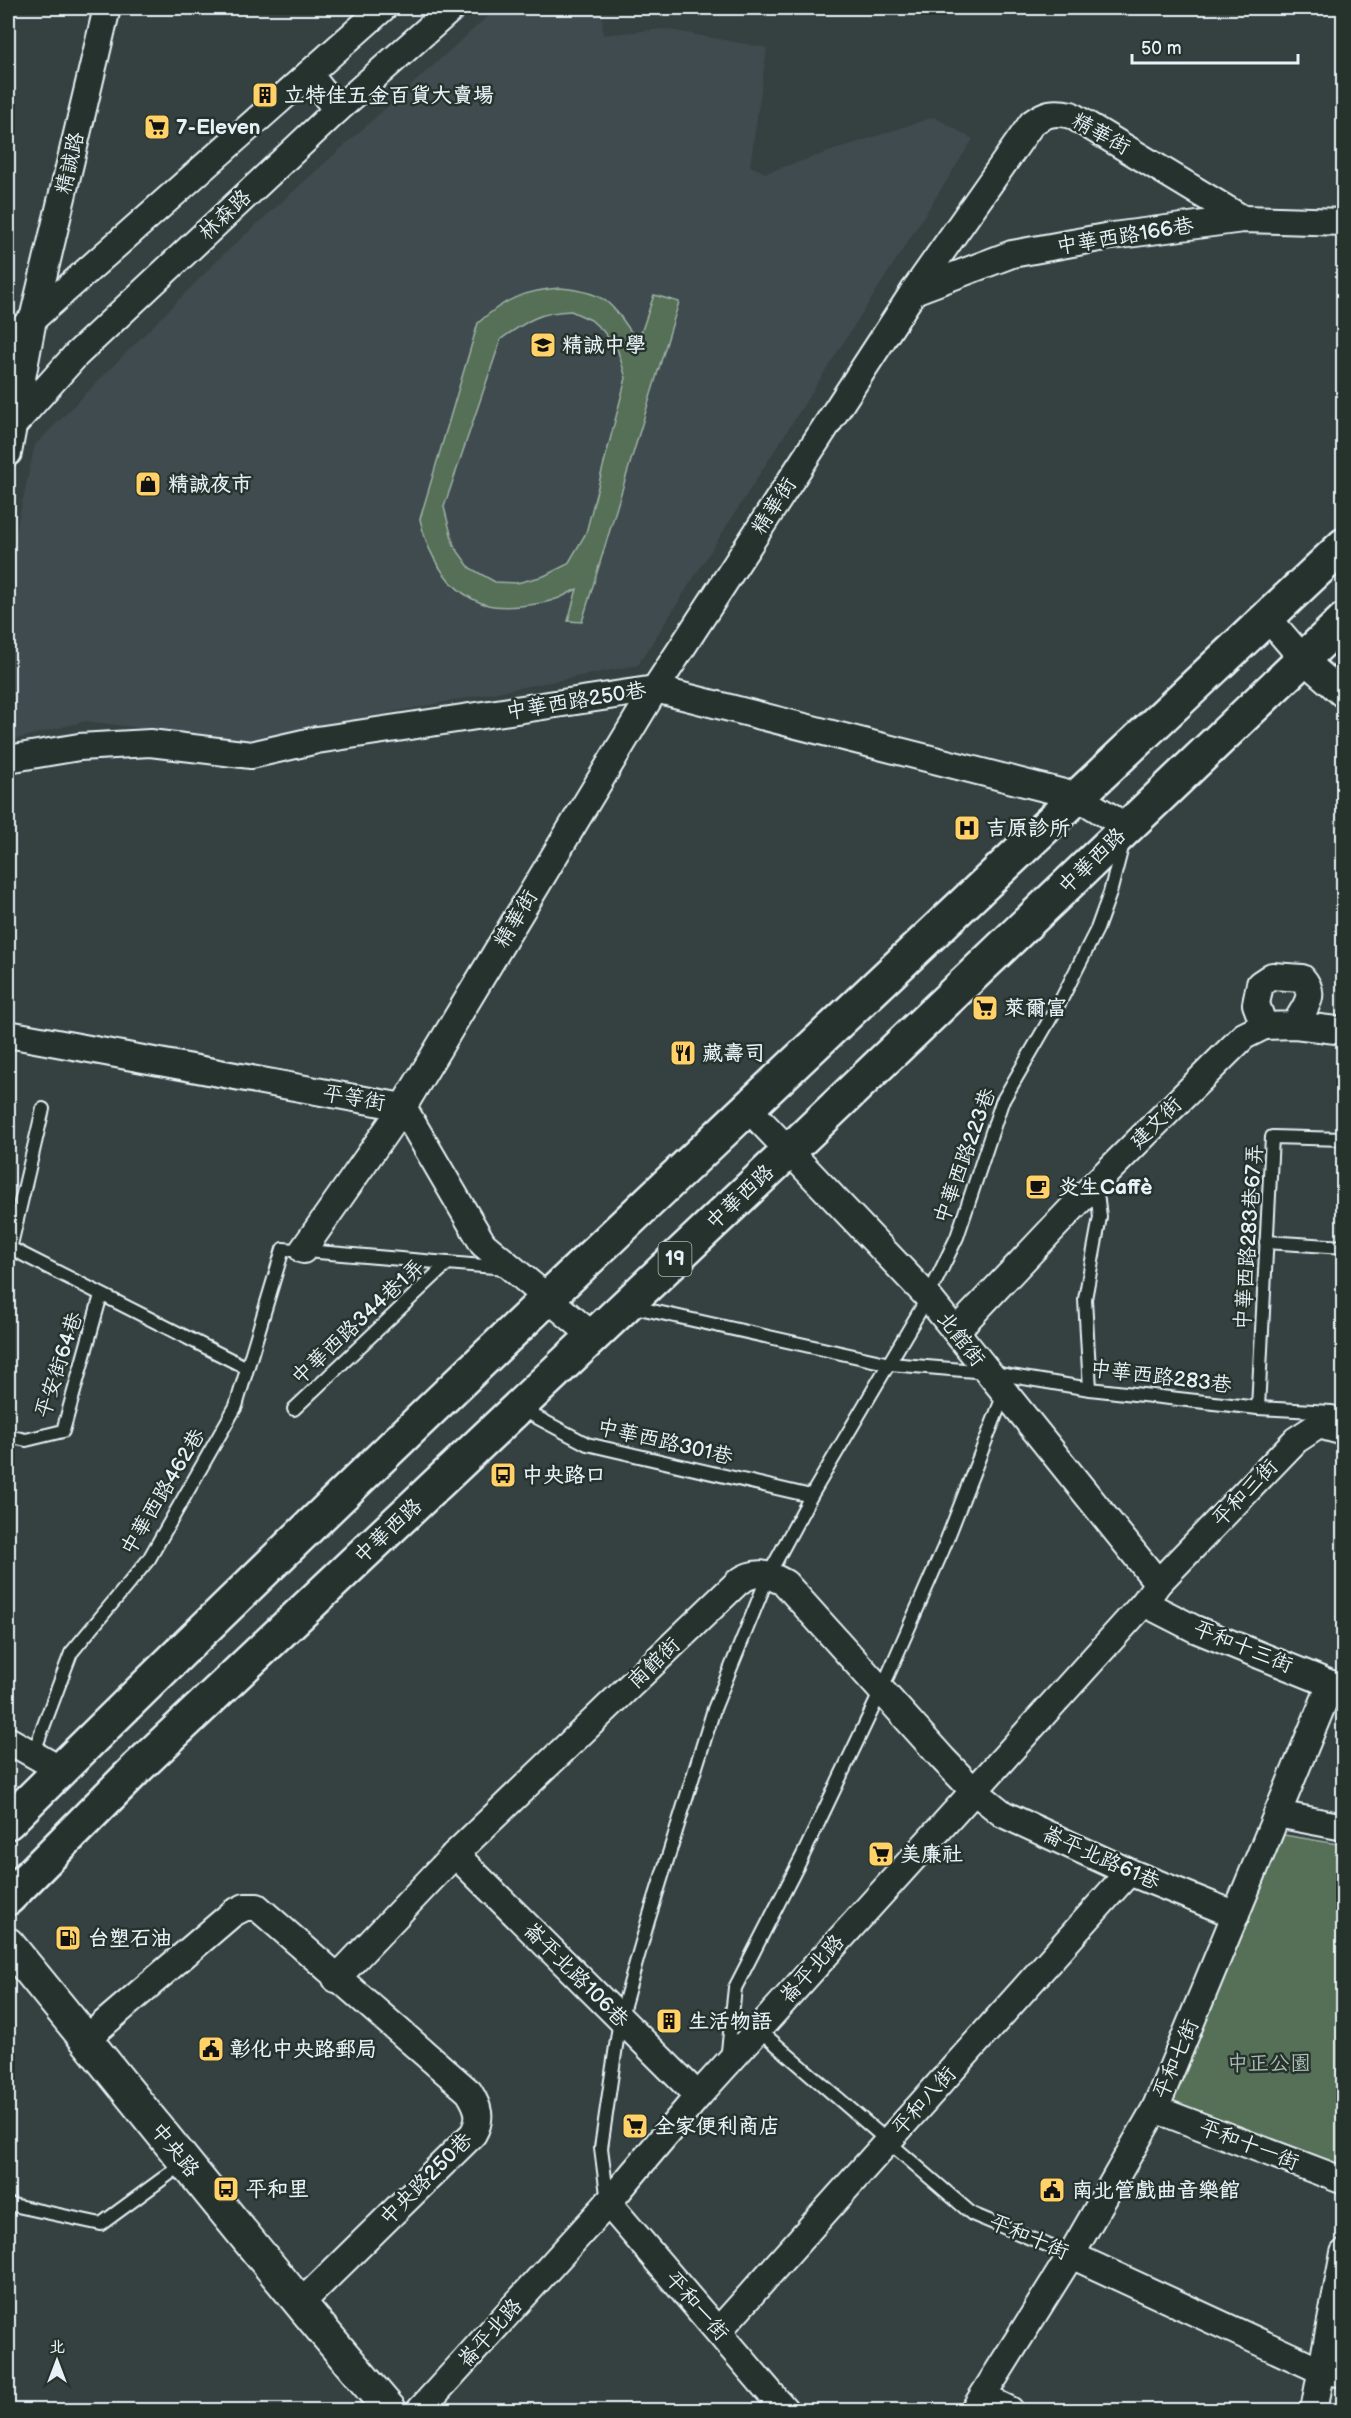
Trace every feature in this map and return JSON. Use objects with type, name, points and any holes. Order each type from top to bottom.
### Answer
[{"type":"main road","points":[[8,1822],[47,1762],[548,1299],[1076,796],[1344,545]]},
{"type":"main road","name":"中華西路","points":[[8,1898],[137,1768],[789,1151],[1303,659],[1340,627]]},
{"type":"street","name":"精誠路","points":[[8,453],[10,429],[33,319],[107,8]]},
{"type":"street","points":[[8,340],[383,8]]},
{"type":"street","name":"林森路","points":[[10,429],[76,355],[444,10]]},
{"type":"street","points":[[309,74],[337,110]]},
{"type":"street","name":"精華街","points":[[303,1251],[403,1107],[655,689],[914,291],[1024,132],[1044,114],[1057,112],[1081,120],[1243,219]]},
{"type":"street","name":"中華西路166巷","points":[[914,291],[1012,254],[1105,237],[1243,219],[1344,222]]},
{"type":"street","points":[[1267,617],[1303,659],[1344,695]]},
{"type":"street","name":"中華西路250巷","points":[[8,759],[79,747],[150,743],[251,755],[317,740],[655,689],[1076,796],[1127,827]]},
{"type":"street","points":[[1264,1026],[1256,1004],[1260,984],[1272,976],[1302,978],[1309,986],[1310,997],[1294,1025]]},
{"type":"street","name":"建文街","points":[[956,1331],[1096,1183],[1244,1036],[1264,1026],[1294,1025],[1344,1031]]},
{"type":"street","name":"平等街","points":[[8,1034],[403,1107],[483,1244],[593,1336]]},
{"type":"street","name":"北館街","points":[[748,1108],[928,1297],[1004,1394],[1151,1593]]},
{"type":"street","name":"平和三街","points":[[1151,1593],[1296,1440],[1326,1420]]},
{"type":"street","points":[[769,1574],[785,1582],[973,1790]]},
{"type":"street","name":"南館街","points":[[336,1978],[455,1854],[738,1582],[749,1575],[769,1574]]},
{"type":"street","name":"平和十三街","points":[[1151,1593],[1195,1629],[1337,1685]]},
{"type":"street","name":"崙平北路","points":[[420,2410],[609,2203],[726,2064],[1151,1593]]},
{"type":"street","name":"平和七街","points":[[978,2404],[1071,2255],[1155,2109],[1277,1814],[1337,1685]]},
{"type":"street","points":[[8,1740],[47,1762]]},
{"type":"street","name":"崙平北路61巷","points":[[973,1790],[1003,1814],[1129,1872],[1236,1915]]},
{"type":"street","points":[[1277,1814],[1344,1827]]},
{"type":"street","name":"崙平北路106巷","points":[[455,1854],[698,2096]]},
{"type":"street","name":"平和八街","points":[[719,2330],[1129,1872]]},
{"type":"street","points":[[86,2039],[233,1913],[245,1906],[257,1907],[267,1914],[336,1978]]},
{"type":"street","name":"中央路","points":[[8,1944],[299,2305],[390,2410]]},
{"type":"street","name":"中央路250巷","points":[[299,2305],[473,2134],[479,2122],[478,2106],[469,2092],[336,1978]]},
{"type":"street","name":"平和十一街","points":[[1155,2109],[1344,2181]]},
{"type":"street","name":"平和一街","points":[[609,2203],[785,2410]]},
{"type":"street","points":[[1314,2410],[1332,2372],[1344,2253]]},
{"type":"street","name":"平和十街","points":[[1071,2255],[1332,2372]]},
{"type":"street","points":[[978,2404],[1010,2410]]},
{"type":"lane","name":"中華西路223巷","points":[[609,2203],[601,2148],[620,2019],[714,1709],[769,1574],[811,1496],[928,1297],[957,1237],[1002,1102],[1061,1000],[1096,929],[1110,893],[1127,827]]},
{"type":"lane","points":[[43,1109],[9,1248],[247,1368]]},
{"type":"lane","name":"中華西路283巷67弄","points":[[1258,1408],[1272,1137],[1344,1139]]},
{"type":"lane","points":[[1090,1389],[1085,1299],[1100,1217],[1096,1183]]},
{"type":"lane","points":[[1266,1242],[1344,1247]]},
{"type":"lane","name":"中華西路462巷","points":[[47,1762],[71,1653],[149,1559],[236,1406],[283,1249],[303,1251]]},
{"type":"lane","points":[[303,1251],[512,1269]]},
{"type":"lane","name":"中華西路344巷1弄","points":[[294,1409],[448,1263]]},
{"type":"lane","name":"平安街64巷","points":[[8,1436],[26,1440],[63,1431],[101,1295]]},
{"type":"lane","points":[[626,1305],[890,1364]]},
{"type":"lane","name":"中華西路283巷","points":[[890,1364],[987,1372],[1090,1389],[1258,1408],[1326,1420]]},
{"type":"lane","points":[[726,2064],[735,1988],[804,1852],[881,1690],[944,1547],[1004,1394]]},
{"type":"lane","name":"中華西路301巷","points":[[518,1408],[587,1444],[811,1496]]},
{"type":"lane","name":"平和十街","points":[[758,2029],[972,2214],[1071,2255]]},
{"type":"lane","points":[[8,2204],[100,2224],[185,2162]]},
{"type":"shaded area","name":"精誠中學","points":[[497,8],[602,8],[603,35],[664,29],[767,48],[750,166],[766,173],[934,117],[973,139],[638,665],[241,741],[86,721],[8,741],[8,567],[35,445],[225,253]]},
{"type":"green space","points":[[547,289],[576,290],[599,297],[615,309],[638,342],[654,295],[679,302],[582,622],[568,621],[577,589],[561,597],[532,605],[495,606],[474,600],[462,592],[442,572],[428,546],[420,519],[478,323],[506,302],[525,294]],"holes":[[[571,311],[591,320],[603,331],[618,351],[626,378],[586,533],[568,564],[544,576],[517,583],[495,582],[470,568],[454,546],[444,507],[501,339],[526,322],[550,313]]]},
{"type":"green space","name":"中正公園","points":[[1284,1835],[1343,1845],[1343,2172],[1170,2103]]},
{"type":"place","name":"立特佳五金百貨大賣場","points":[[265,95]]},
{"type":"place","name":"7-Eleven","points":[[157,127]]},
{"type":"place","name":"精誠中學","points":[[543,345]]},
{"type":"place","name":"精誠夜市","points":[[148,484]]},
{"type":"place","name":"吉原診所","points":[[967,828]]},
{"type":"place","name":"萊爾富","points":[[985,1008]]},
{"type":"place","name":"藏壽司","points":[[683,1053]]},
{"type":"place","name":"炎生Caffè","points":[[1038,1187]]},
{"type":"place","name":"中央路口","points":[[503,1475]]},
{"type":"place","name":"美廉社","points":[[881,1854]]},
{"type":"place","name":"台塑石油","points":[[68,1938]]},
{"type":"place","name":"生活物語","points":[[669,2021]]},
{"type":"place","name":"彰化中央路郵局","points":[[211,2049]]},
{"type":"place","name":"全家便利商店","points":[[635,2126]]},
{"type":"place","name":"平和里","points":[[226,2189]]},
{"type":"place","name":"南北管戲曲音樂館","points":[[1052,2190]]}]
